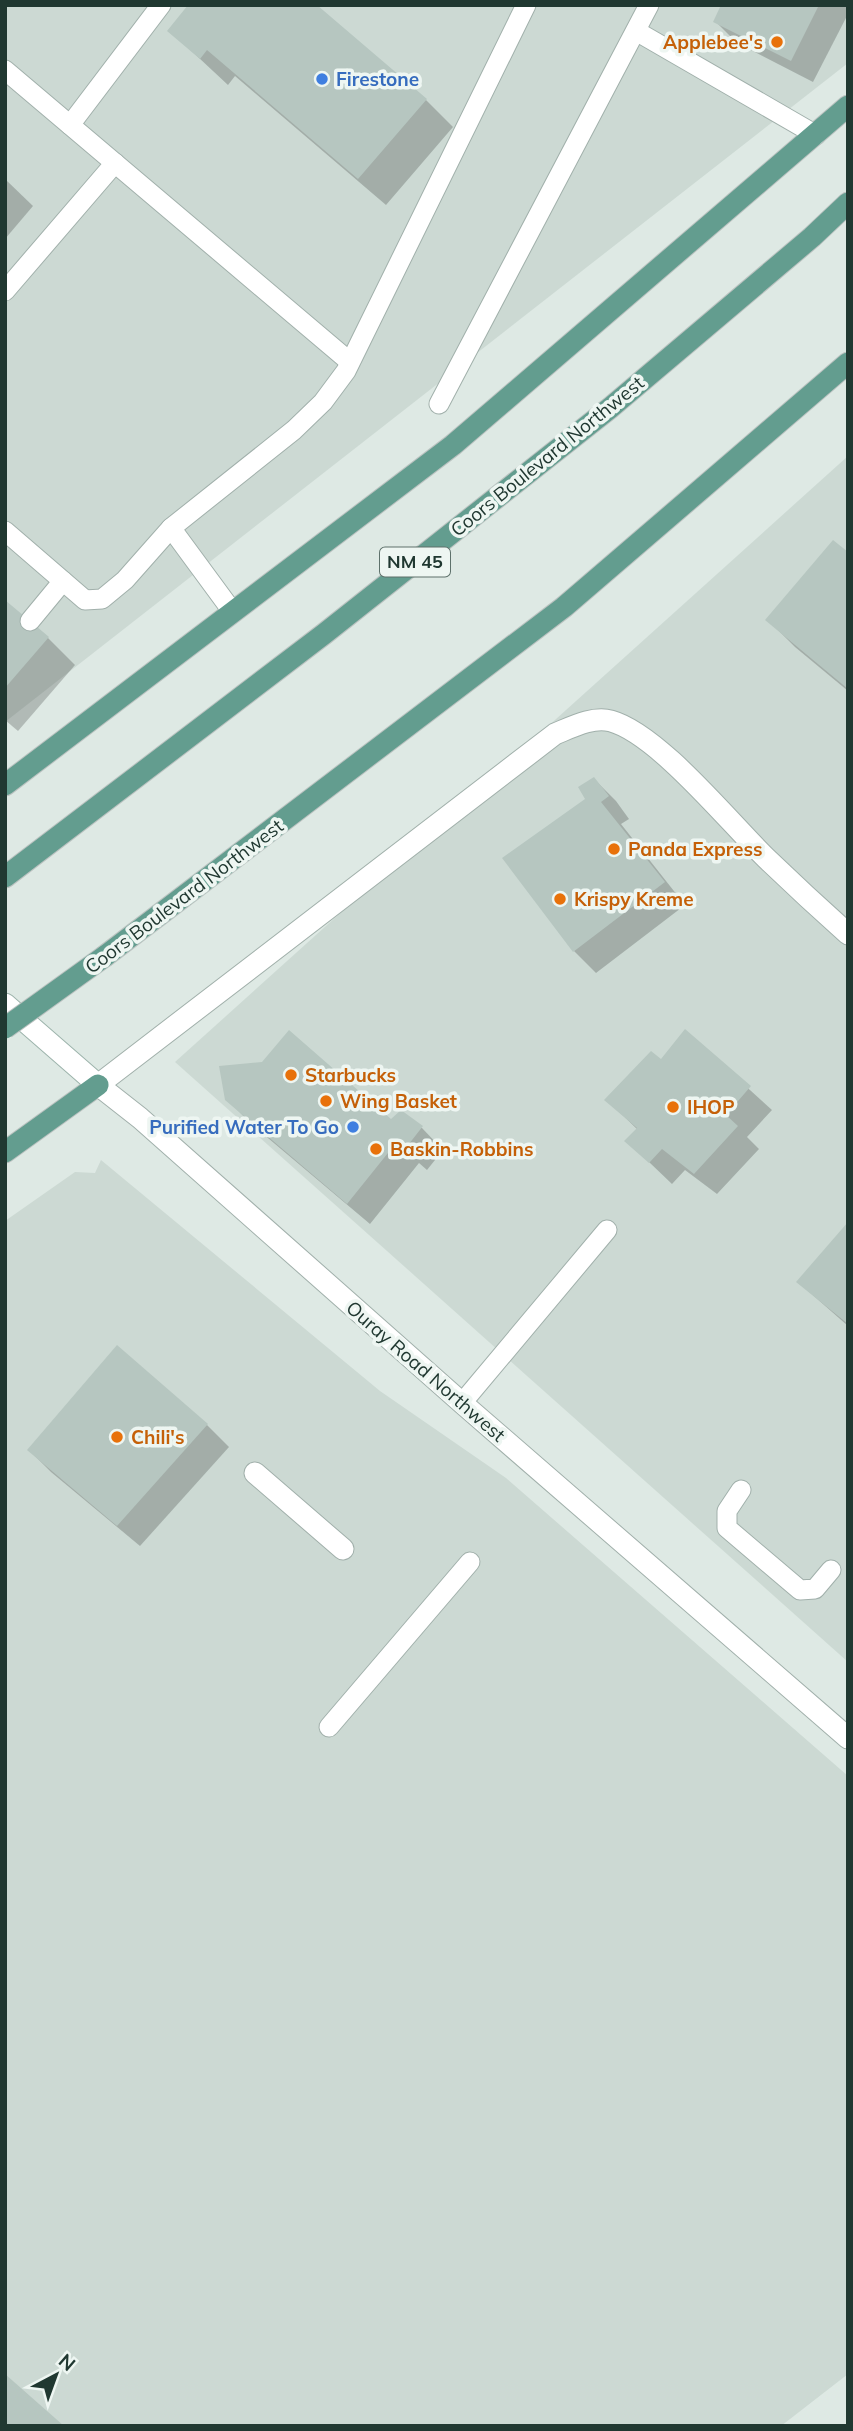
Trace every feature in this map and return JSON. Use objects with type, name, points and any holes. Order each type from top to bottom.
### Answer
[{"type":"main road","points":[[5,785],[453,445],[848,106]]},
{"type":"main road","name":"Coors Boulevard Northwest","points":[[6,877],[334,626],[610,408],[812,237],[848,203]]},
{"type":"main road","name":"Coors Boulevard Northwest","points":[[5,1028],[296,813],[564,607],[848,363]]},
{"type":"main road","points":[[5,1152],[98,1084]]},
{"type":"street","points":[[98,1084],[555,734],[582,722],[610,720],[659,749],[766,858],[848,934]]},
{"type":"street","name":"Ouray Road Northwest","points":[[5,1004],[150,1127],[462,1403],[848,1738]]},
{"type":"street","points":[[255,1473],[343,1549]]},
{"type":"lane","points":[[70,125],[161,5]]},
{"type":"lane","points":[[5,531],[85,600],[102,599],[125,580],[171,528],[294,430],[323,402],[351,362],[526,5]]},
{"type":"lane","points":[[439,404],[649,5]]},
{"type":"lane","points":[[636,31],[816,135]]},
{"type":"lane","points":[[5,70],[351,362]]},
{"type":"lane","points":[[5,290],[115,163]]},
{"type":"lane","points":[[171,528],[232,611]]},
{"type":"lane","points":[[30,621],[63,581]]},
{"type":"lane","points":[[462,1403],[607,1230]]},
{"type":"lane","points":[[741,1490],[727,1511],[727,1528],[800,1590],[815,1590],[831,1570]]},
{"type":"lane","points":[[329,1727],[470,1562]]},
{"type":"shaded area","points":[[5,5],[848,5],[848,63],[5,722]]},
{"type":"shaded area","points":[[848,456],[848,1662],[175,1062]]},
{"type":"shaded area","points":[[101,1160],[380,1391],[506,1478],[848,1776],[848,2374],[781,2426],[5,2426],[5,1221],[75,1172],[95,1173]]},
{"type":"building","name":"Firestone","points":[[188,5],[317,5],[427,99],[358,179],[207,50],[200,59],[167,31]]},
{"type":"building","name":"Applebee's","points":[[721,5],[819,5],[791,61],[713,22]]},
{"type":"building","points":[[833,540],[848,552],[848,689],[765,620]]},
{"type":"building","points":[[5,600],[49,637],[5,688]]},
{"type":"building","points":[[594,777],[609,796],[601,802],[665,882],[573,952],[502,858],[585,799],[578,787]]},
{"type":"building","name":"IHOP","points":[[685,1029],[751,1086],[726,1115],[738,1126],[694,1174],[662,1149],[649,1163],[624,1141],[637,1128],[604,1100],[651,1051],[661,1059]]},
{"type":"building","points":[[289,1030],[391,1119],[401,1110],[423,1126],[405,1149],[396,1143],[347,1204],[225,1100],[219,1066],[262,1062]]},
{"type":"building","points":[[848,1222],[848,1324],[796,1282]]},
{"type":"building","name":"Chili's","points":[[117,1345],[208,1424],[117,1526],[27,1450]]},
{"type":"building","points":[[5,2374],[64,2426],[5,2426]]},
{"type":"place","name":"Applebee's","points":[[777,42]]},
{"type":"place","name":"Firestone","points":[[322,79]]},
{"type":"place","name":"Panda Express","points":[[614,849]]},
{"type":"place","name":"Krispy Kreme","points":[[560,899]]},
{"type":"place","name":"Starbucks","points":[[291,1075]]},
{"type":"place","name":"Wing Basket","points":[[326,1101]]},
{"type":"place","name":"IHOP","points":[[673,1107]]},
{"type":"place","name":"Purified Water To Go","points":[[353,1127]]},
{"type":"place","name":"Baskin-Robbins","points":[[376,1149]]},
{"type":"place","name":"Chili's","points":[[117,1437]]}]
